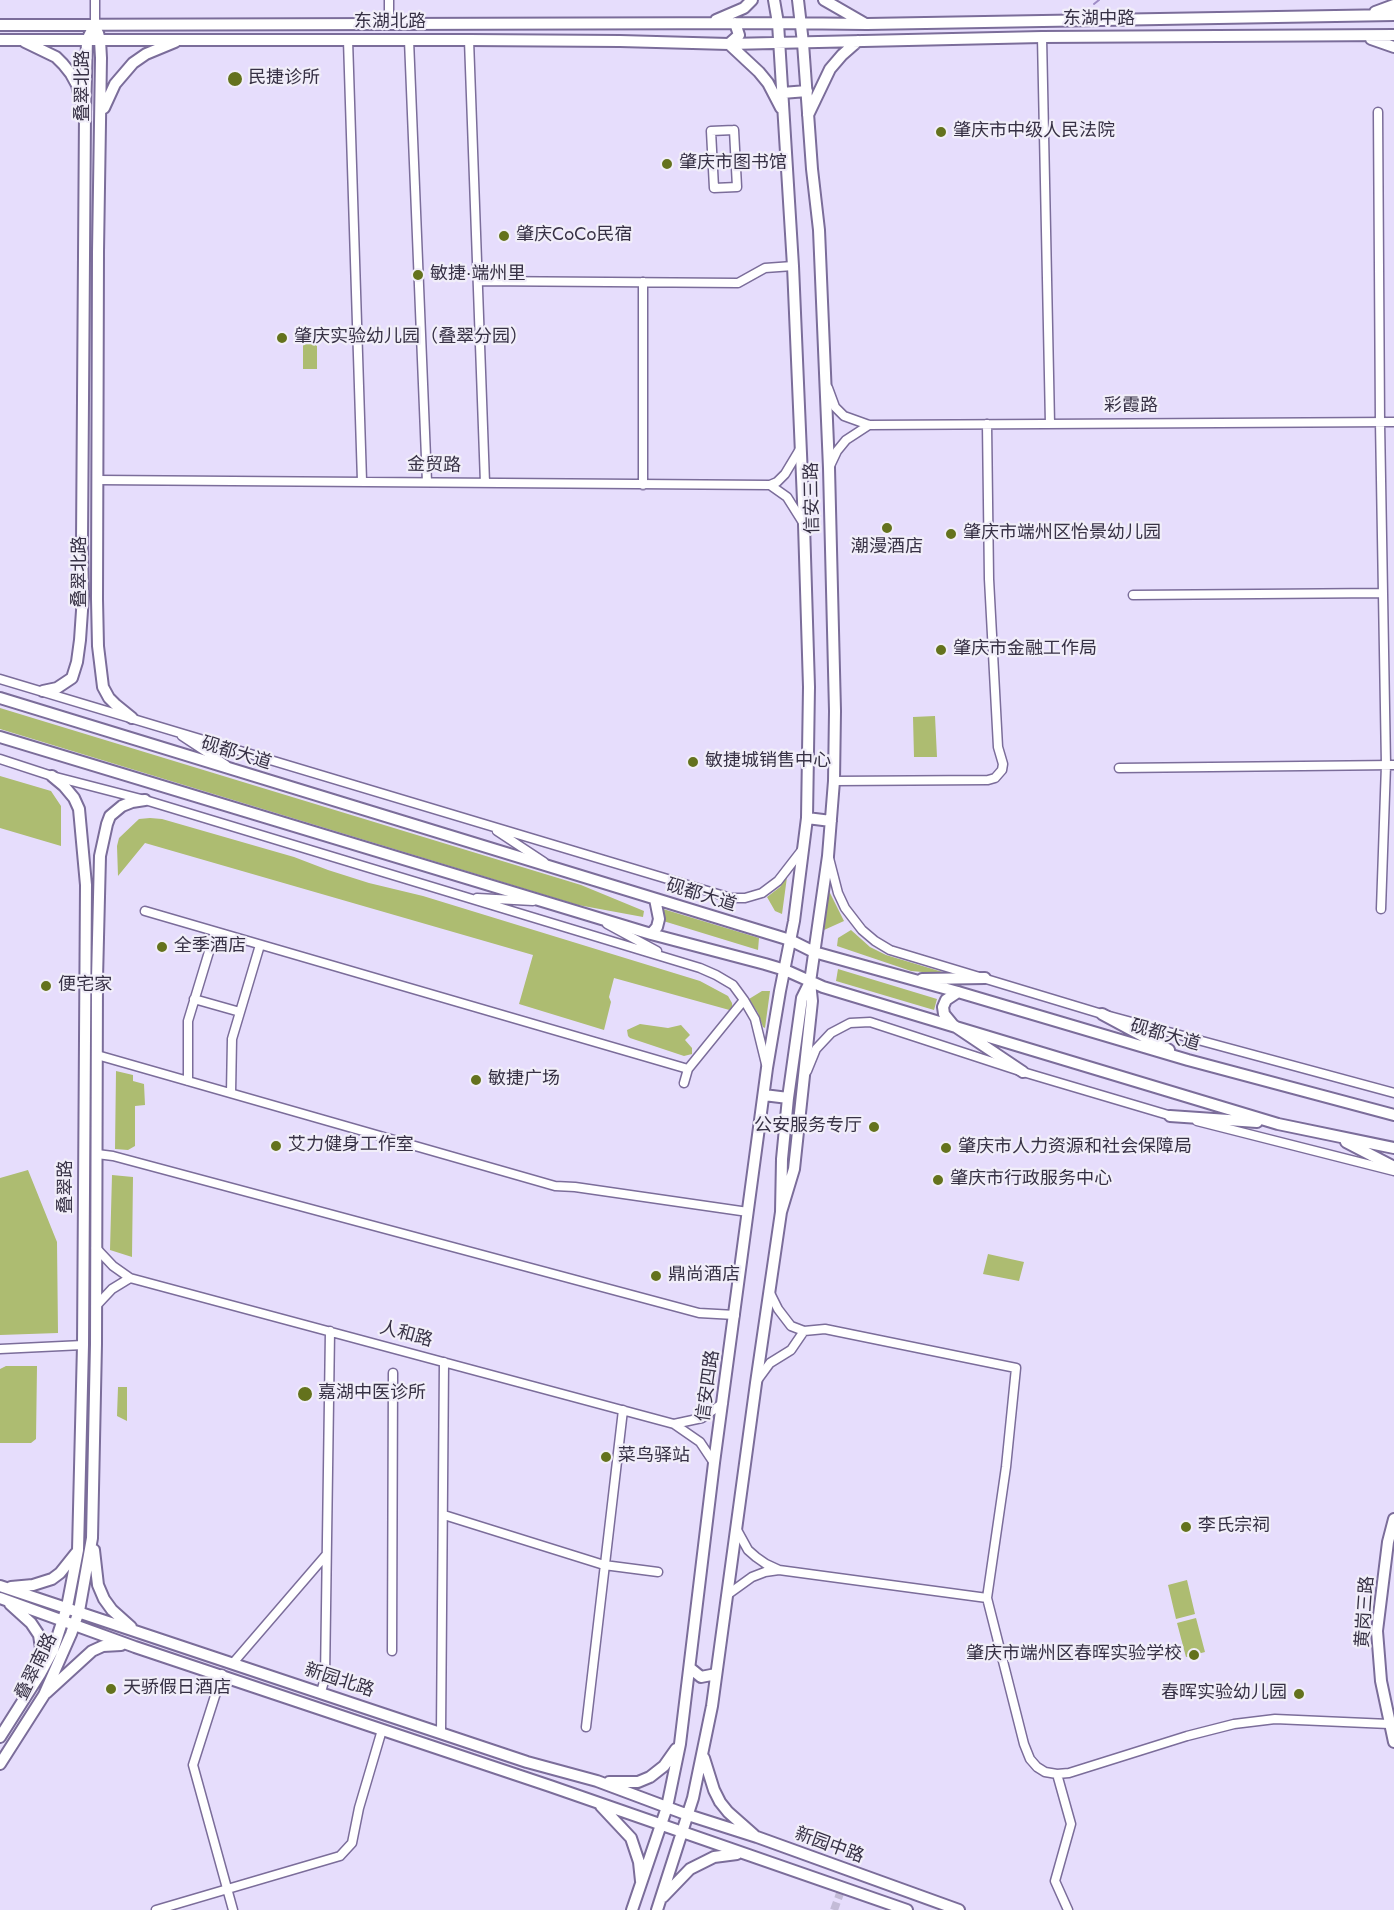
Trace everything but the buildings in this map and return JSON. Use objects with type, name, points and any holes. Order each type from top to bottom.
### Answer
[{"type":"main road","points":[[707,23],[735,13],[752,0]]},
{"type":"main road","name":"信安三路","points":[[774,0],[778,23],[793,266],[809,687],[807,818],[796,912],[784,970]]},
{"type":"main road","name":"信安三路","points":[[798,0],[819,230],[829,468],[835,711],[834,781],[828,855],[810,982]]},
{"type":"main road","points":[[824,0],[867,24]]},
{"type":"main road","points":[[1365,15],[1394,5]]},
{"type":"main road","name":"东湖中路","points":[[778,23],[867,24],[1394,15]]},
{"type":"main road","points":[[1338,16],[1339,35]]},
{"type":"main road","points":[[735,23],[739,35],[729,44],[768,83],[783,112]]},
{"type":"main road","name":"东湖北路","points":[[0,25],[778,23]]},
{"type":"main road","points":[[51,24],[51,40]]},
{"type":"main road","name":"叠翠北路","points":[[43,691],[57,688],[72,678],[80,640],[83,596],[85,113],[87,40],[95,24]]},
{"type":"main road","name":"叠翠北路","points":[[95,24],[100,40],[101,114],[98,252],[98,646],[103,687],[109,698],[132,718]]},
{"type":"main road","points":[[839,24],[841,41]]},
{"type":"main road","name":"东湖中路","points":[[779,44],[1042,37],[1394,35]]},
{"type":"main road","points":[[1359,36],[1394,47]]},
{"type":"main road","points":[[20,40],[43,50],[63,64],[77,85],[85,113],[101,114],[115,84],[133,63],[146,54],[181,39]]},
{"type":"main road","name":"东湖北路","points":[[0,40],[469,40],[779,44]]},
{"type":"main road","points":[[808,116],[830,69],[858,41]]},
{"type":"main road","points":[[782,93],[807,91]]},
{"type":"main road","points":[[80,640],[86,650],[93,650],[98,646]]},
{"type":"main road","name":"砚都大道","points":[[0,698],[790,940],[814,952],[1188,1060],[1394,1115]]},
{"type":"main road","points":[[0,737],[543,902],[784,970],[810,982],[1278,1124],[1394,1148]]},
{"type":"main road","name":"叠翠路","points":[[52,776],[64,786],[79,808],[86,885],[78,1550],[67,1607]]},
{"type":"main road","name":"叠翠路","points":[[79,1611],[92,1538],[100,856],[110,816],[122,806],[145,800]]},
{"type":"main road","points":[[807,818],[831,821]]},
{"type":"main road","points":[[82,850],[93,845],[99,848],[100,856]]},
{"type":"main road","points":[[651,934],[659,920],[655,899]]},
{"type":"main road","name":"信安四路","points":[[632,1910],[662,1825],[680,1744],[714,1463],[767,1068],[784,970]]},
{"type":"main road","points":[[908,980],[985,978]]},
{"type":"main road","points":[[781,1212],[794,1169],[812,1001],[810,982]]},
{"type":"main road","points":[[659,1905],[688,1815],[703,1754],[781,1212],[782,1158],[788,1098],[802,998],[810,982]]},
{"type":"main road","points":[[958,992],[946,999],[943,1007],[944,1014],[953,1025],[1023,1072]]},
{"type":"main road","points":[[1102,1014],[1188,1060]]},
{"type":"main road","points":[[764,1095],[788,1098]]},
{"type":"main road","points":[[1170,1116],[1278,1124]]},
{"type":"main road","points":[[1332,1135],[1394,1167]]},
{"type":"main road","points":[[79,1508],[92,1509]]},
{"type":"main road","name":"黄岗三路","points":[[1394,1519],[1388,1542],[1377,1631],[1381,1681],[1394,1742]]},
{"type":"main road","points":[[92,1538],[98,1585],[104,1599],[112,1610],[136,1631]]},
{"type":"main road","points":[[40,1674],[42,1655],[39,1635],[31,1623],[2,1593],[52,1579],[67,1566],[78,1550]]},
{"type":"main road","name":"新园北路","points":[[2,1593],[67,1607],[527,1762],[597,1781],[688,1815]]},
{"type":"main road","name":"新园北路","points":[[2,1593],[63,1620],[135,1647],[222,1674],[682,1832]]},
{"type":"main road","name":"叠翠南路","points":[[0,1737],[32,1688],[53,1650],[67,1607]]},
{"type":"main road","name":"叠翠南路","points":[[0,1764],[44,1695],[79,1611]]},
{"type":"main road","points":[[161,1655],[166,1640]]},
{"type":"main road","points":[[32,1688],[44,1695],[92,1651],[103,1646],[112,1644],[135,1647]]},
{"type":"main road","points":[[690,1668],[701,1677],[716,1674]]},
{"type":"main road","points":[[597,1781],[628,1783],[650,1777],[672,1757],[680,1744]]},
{"type":"main road","points":[[703,1754],[720,1802],[757,1837]]},
{"type":"main road","points":[[550,1786],[557,1776],[556,1769]]},
{"type":"main road","points":[[598,1803],[631,1838],[639,1862],[642,1884]]},
{"type":"main road","name":"新园中路","points":[[688,1815],[757,1837],[959,1910]]},
{"type":"main road","name":"新园中路","points":[[682,1832],[907,1910]]},
{"type":"main road","points":[[659,1905],[679,1880],[696,1866],[714,1857],[741,1853]]},
{"type":"street","points":[[95,0],[95,24]]},
{"type":"street","points":[[389,0],[389,23]]},
{"type":"street","points":[[1042,37],[1050,424]]},
{"type":"street","points":[[348,40],[362,481]]},
{"type":"street","points":[[409,40],[427,482]]},
{"type":"street","points":[[469,40],[484,483]]},
{"type":"street","points":[[1378,112],[1383,593],[1390,765],[1381,909]]},
{"type":"street","points":[[734,130],[737,187],[714,188],[711,131],[734,130]]},
{"type":"street","points":[[478,281],[738,283],[765,268],[793,266]]},
{"type":"street","points":[[643,282],[643,484]]},
{"type":"street","points":[[825,379],[835,407],[844,416],[869,425]]},
{"type":"street","name":"彩霞路","points":[[869,425],[1394,422]]},
{"type":"street","points":[[834,781],[988,780],[995,778],[1002,770],[1003,764],[998,747],[989,579],[987,424]]},
{"type":"street","points":[[829,468],[837,450],[846,440],[869,425]]},
{"type":"street","points":[[770,485],[785,474],[800,449]]},
{"type":"street","name":"金贸路","points":[[98,480],[770,485]]},
{"type":"street","points":[[770,485],[787,497],[804,524]]},
{"type":"street","points":[[1133,595],[1383,593]]},
{"type":"street","name":"砚都大道","points":[[0,679],[732,898],[745,898],[762,893],[778,881],[803,849]]},
{"type":"street","points":[[174,731],[237,772]]},
{"type":"street","points":[[0,752],[25,766]]},
{"type":"street","points":[[0,759],[52,776],[145,800],[673,959],[716,975],[733,985],[744,1000],[754,1019],[767,1068]]},
{"type":"street","points":[[1119,768],[1390,765]]},
{"type":"street","points":[[489,825],[554,869]]},
{"type":"street","points":[[828,855],[838,893],[845,908],[855,922],[875,941],[890,950],[1102,1014],[1394,1093]]},
{"type":"street","points":[[462,897],[543,902]]},
{"type":"street","points":[[145,911],[688,1069]]},
{"type":"street","points":[[592,916],[673,959]]},
{"type":"street","points":[[188,1081],[188,1021],[215,932]]},
{"type":"street","points":[[231,1093],[232,1039],[260,945]]},
{"type":"street","points":[[194,999],[240,1012]]},
{"type":"street","points":[[684,1083],[688,1069],[744,1000]]},
{"type":"street","points":[[804,1078],[816,1049],[824,1040],[850,1023],[870,1022],[1023,1072],[1170,1116],[1394,1171]]},
{"type":"street","points":[[97,1055],[555,1186],[748,1212]]},
{"type":"street","points":[[98,1154],[113,1156],[699,1312],[735,1315]]},
{"type":"street","points":[[96,1248],[113,1266],[130,1278],[112,1289],[96,1306]]},
{"type":"street","name":"人和路","points":[[130,1278],[674,1424]]},
{"type":"street","points":[[769,1291],[791,1326],[804,1331],[825,1329],[1016,1368],[1006,1467],[987,1598],[1024,1744],[1030,1759],[1037,1767],[1046,1772],[1069,1773],[1187,1736],[1234,1724],[1275,1719],[1389,1724]]},
{"type":"street","points":[[321,1692],[325,1678],[330,1331]]},
{"type":"street","points":[[756,1383],[771,1363],[790,1350],[804,1331]]},
{"type":"street","points":[[0,1349],[82,1345]]},
{"type":"street","points":[[441,1732],[444,1362]]},
{"type":"street","points":[[392,1651],[393,1373]]},
{"type":"street","points":[[674,1424],[702,1418],[723,1403]]},
{"type":"street","points":[[586,1727],[623,1410]]},
{"type":"street","points":[[674,1424],[700,1442],[714,1463]]},
{"type":"street","points":[[444,1515],[604,1565],[658,1572]]},
{"type":"street","points":[[737,1530],[748,1550],[766,1564],[779,1570]]},
{"type":"street","points":[[233,1663],[326,1555]]},
{"type":"street","points":[[727,1595],[752,1577],[779,1570],[987,1598]]},
{"type":"street","points":[[222,1674],[193,1765],[232,1910]]},
{"type":"street","points":[[156,1910],[340,1856],[352,1843],[382,1730]]},
{"type":"street","points":[[1057,1774],[1071,1824],[1055,1881],[1068,1910]]},
{"type":"green space","points":[[303,343],[317,343],[317,369],[303,369]]},
{"type":"green space","points":[[0,708],[581,885],[644,911],[643,917],[578,905],[0,729]]},
{"type":"green space","points":[[935,716],[937,757],[914,757],[913,717]]},
{"type":"green space","points":[[0,776],[51,791],[61,806],[61,846],[0,828]]},
{"type":"green space","points":[[139,819],[162,819],[294,857],[369,883],[423,896],[700,981],[728,996],[733,1011],[614,978],[604,1030],[519,1004],[533,955],[145,843],[118,876],[119,838]]},
{"type":"green space","points":[[787,877],[782,914],[775,911],[767,897],[780,887]]},
{"type":"green space","points":[[829,891],[844,921],[824,930]]},
{"type":"green space","points":[[663,909],[759,938],[758,950],[660,920]]},
{"type":"green space","points":[[851,930],[870,947],[886,955],[946,973],[911,971],[837,946],[838,938]]},
{"type":"green space","points":[[838,969],[937,999],[934,1010],[836,981]]},
{"type":"green space","points":[[762,991],[770,991],[765,1028],[749,999]]},
{"type":"green space","points":[[640,1024],[668,1028],[681,1025],[690,1035],[685,1040],[692,1048],[692,1054],[684,1056],[630,1038],[627,1030]]},
{"type":"green space","points":[[116,1071],[133,1075],[133,1081],[144,1084],[145,1105],[135,1106],[135,1146],[128,1150],[115,1149]]},
{"type":"green space","points":[[28,1170],[57,1242],[58,1333],[0,1335],[0,1178]]},
{"type":"green space","points":[[112,1175],[133,1177],[132,1257],[110,1250]]},
{"type":"green space","points":[[988,1254],[1024,1262],[1019,1281],[983,1274]]},
{"type":"green space","points":[[6,1366],[37,1366],[36,1439],[31,1443],[0,1443],[0,1369]]},
{"type":"green space","points":[[118,1387],[127,1387],[127,1421],[117,1416]]},
{"type":"green space","points":[[1187,1580],[1195,1614],[1176,1619],[1168,1585]]},
{"type":"green space","points":[[1196,1618],[1205,1652],[1186,1657],[1177,1623]]},
{"type":"waterway","points":[[1094,4],[1099,0]]},
{"type":"tunnel","points":[[834,1910],[842,1888]]},
{"type":"place","name":"民捷诊所","points":[[235,79]]},
{"type":"place","name":"肇庆市中级人民法院","points":[[941,132]]},
{"type":"place","name":"肇庆市图书馆","points":[[667,164]]},
{"type":"place","name":"肇庆CoCo民宿","points":[[504,236]]},
{"type":"place","name":"敏捷·端州里","points":[[418,275]]},
{"type":"place","name":"肇庆实验幼儿园（叠翠分园）","points":[[282,338]]},
{"type":"place","name":"潮漫酒店","points":[[887,528]]},
{"type":"place","name":"肇庆市端州区怡景幼儿园","points":[[951,534]]},
{"type":"place","name":"肇庆市金融工作局","points":[[941,650]]},
{"type":"place","name":"敏捷城销售中心","points":[[693,762]]},
{"type":"place","name":"全季酒店","points":[[162,947]]},
{"type":"place","name":"便宅家","points":[[46,986]]},
{"type":"place","name":"敏捷广场","points":[[476,1080]]},
{"type":"place","name":"公安服务专厅","points":[[874,1127]]},
{"type":"place","name":"艾力健身工作室","points":[[276,1146]]},
{"type":"place","name":"肇庆市人力资源和社会保障局","points":[[946,1148]]},
{"type":"place","name":"肇庆市行政服务中心","points":[[938,1180]]},
{"type":"place","name":"鼎尚酒店","points":[[656,1276]]},
{"type":"place","name":"嘉湖中医诊所","points":[[305,1394]]},
{"type":"place","name":"菜鸟驿站","points":[[606,1457]]},
{"type":"place","name":"李氏宗祠","points":[[1186,1527]]},
{"type":"place","name":"肇庆市端州区春晖实验学校","points":[[1194,1655]]},
{"type":"place","name":"天骄假日酒店","points":[[111,1689]]},
{"type":"place","name":"春晖实验幼儿园","points":[[1299,1694]]}]
